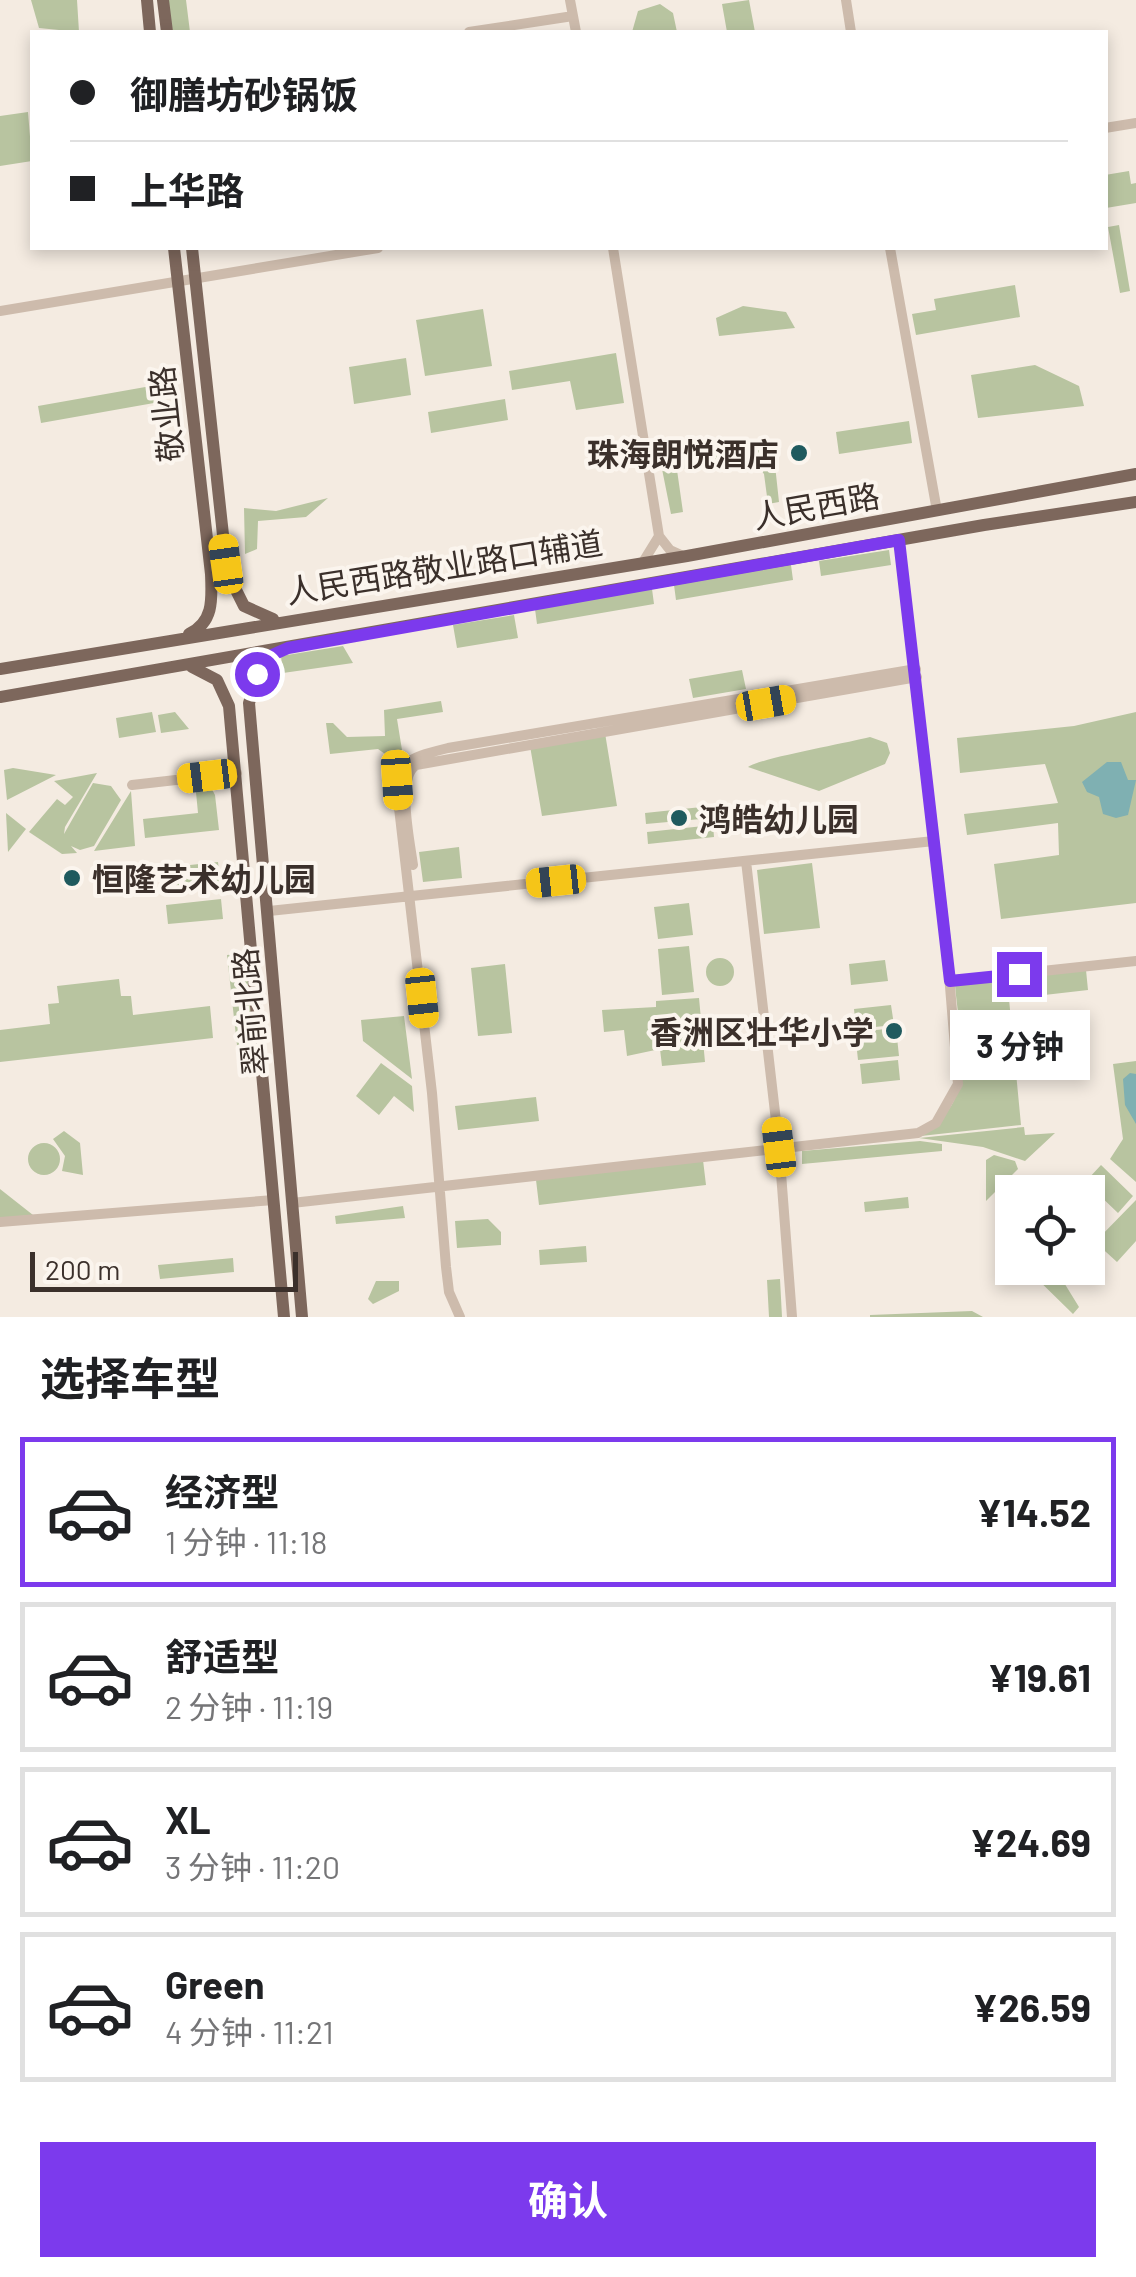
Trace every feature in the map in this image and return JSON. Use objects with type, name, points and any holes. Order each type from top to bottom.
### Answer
[{"type":"main road","points":[[147,0],[150,30]]},
{"type":"main road","points":[[163,0],[166,30]]},
{"type":"main road","name":"敬业路","points":[[174,250],[211,574],[207,620],[182,637]]},
{"type":"main road","name":"敬业路","points":[[192,250],[227,572],[244,606],[261,616],[285,621]]},
{"type":"main road","name":"人民西路","points":[[662,560],[1136,474]]},
{"type":"main road","points":[[1014,496],[1018,522]]},
{"type":"main road","name":"人民西路","points":[[665,581],[1136,502]]},
{"type":"main road","name":"人民西路敬业路口辅道","points":[[0,669],[662,560]]},
{"type":"main road","name":"人民西路敬业路口辅道","points":[[0,697],[665,581]]},
{"type":"main road","name":"翠前北路","points":[[288,648],[270,656],[260,668],[248,704],[302,1317]]},
{"type":"main road","name":"翠前北路","points":[[184,666],[212,675],[229,706],[284,1317]]},
{"type":"street","points":[[570,0],[576,30]]},
{"type":"street","points":[[846,0],[852,30]]},
{"type":"street","points":[[482,30],[573,16]]},
{"type":"street","points":[[1108,128],[1136,123]]},
{"type":"street","points":[[0,311],[196,274],[364,250]]},
{"type":"street","points":[[613,250],[659,536],[670,550],[687,556]]},
{"type":"street","points":[[890,250],[937,511]]},
{"type":"street","points":[[644,562],[659,536]]},
{"type":"street","points":[[292,1203],[918,1133],[936,1123],[958,1084],[917,673],[899,540]]},
{"type":"street","points":[[460,1317],[448,1292],[442,1188],[411,896],[414,878],[405,783],[409,770],[416,765],[917,673]]},
{"type":"street","points":[[132,784],[237,773]]},
{"type":"street","points":[[268,911],[934,841]]},
{"type":"street","points":[[746,861],[779,1147],[792,1317]]},
{"type":"street","points":[[950,981],[1136,962]]},
{"type":"street","points":[[0,1222],[274,1200]]},
{"type":"green space","points":[[31,0],[77,0],[79,30],[39,28]]},
{"type":"green space","points":[[166,0],[186,0],[190,30],[170,30]]},
{"type":"green space","points":[[749,0],[755,30],[727,30],[722,4]]},
{"type":"green space","points":[[660,4],[673,13],[677,30],[633,30],[638,11]]},
{"type":"green space","points":[[28,112],[30,161],[0,166],[0,116]]},
{"type":"green space","points":[[1129,171],[1131,184],[1136,183],[1136,203],[1108,208],[1108,174]]},
{"type":"green space","points":[[1119,225],[1130,291],[1120,293],[1108,227]]},
{"type":"green space","points":[[1015,285],[1020,317],[916,335],[912,314],[936,310],[934,299]]},
{"type":"green space","points":[[743,306],[786,312],[795,328],[719,336],[716,318]]},
{"type":"green space","points":[[483,309],[492,366],[425,376],[416,320]]},
{"type":"green space","points":[[616,353],[624,403],[576,410],[570,381],[512,390],[509,371]]},
{"type":"green space","points":[[406,358],[411,395],[354,404],[349,367]]},
{"type":"green space","points":[[1035,365],[1079,386],[1084,406],[978,418],[971,375]]},
{"type":"green space","points":[[151,386],[154,403],[41,423],[38,406]]},
{"type":"green space","points":[[505,399],[508,420],[431,433],[428,412]]},
{"type":"green space","points":[[909,421],[912,443],[839,454],[836,432]]},
{"type":"green space","points":[[763,440],[774,456],[779,502],[768,504],[764,474],[751,457],[677,470],[683,512],[671,514],[660,459]]},
{"type":"green space","points":[[328,498],[306,517],[258,521],[257,549],[245,554],[244,508],[276,511]]},
{"type":"green space","points":[[889,550],[891,565],[821,576],[819,561]]},
{"type":"green space","points":[[791,565],[793,580],[676,600],[674,585]]},
{"type":"green space","points":[[652,589],[654,604],[537,624],[535,609]]},
{"type":"green space","points":[[514,615],[518,638],[457,648],[453,625]]},
{"type":"green space","points":[[343,646],[353,663],[283,673],[281,656]]},
{"type":"green space","points":[[742,670],[746,689],[693,698],[689,679]]},
{"type":"green space","points":[[441,701],[443,712],[397,719],[402,750],[392,759],[378,749],[330,754],[326,723],[333,723],[347,737],[385,736],[384,710]]},
{"type":"green space","points":[[152,712],[156,732],[119,738],[116,718]]},
{"type":"green space","points":[[175,712],[189,729],[161,733],[158,715]]},
{"type":"green space","points":[[1136,712],[1136,903],[1001,919],[994,864],[1059,855],[1058,823],[967,835],[964,814],[1058,803],[1045,764],[960,773],[957,738],[1074,726]]},
{"type":"green space","points":[[605,733],[617,806],[542,816],[530,746]]},
{"type":"green space","points":[[870,737],[887,743],[890,753],[885,764],[819,791],[748,767],[786,755]]},
{"type":"green space","points":[[4,770],[56,775],[7,800]]},
{"type":"green space","points":[[97,773],[64,834],[93,783],[111,786],[121,800],[94,846],[80,850],[71,846],[77,853],[62,854],[29,832],[57,799],[65,805],[73,797],[54,781]]},
{"type":"green space","points":[[207,780],[215,795],[219,830],[145,838],[143,819],[198,813],[195,782]]},
{"type":"green space","points":[[131,791],[135,846],[94,851]]},
{"type":"green space","points":[[711,806],[712,818],[646,824],[645,813]]},
{"type":"green space","points":[[6,813],[26,829],[8,852]]},
{"type":"green space","points":[[713,825],[714,837],[648,844],[647,832]]},
{"type":"green space","points":[[459,847],[462,878],[423,882],[419,852]]},
{"type":"green space","points":[[218,862],[220,881],[164,887],[162,868]]},
{"type":"green space","points":[[812,863],[820,928],[764,934],[757,870]]},
{"type":"green space","points":[[221,899],[223,919],[168,924],[166,905]]},
{"type":"green space","points":[[689,903],[693,935],[658,939],[654,907]]},
{"type":"green space","points":[[689,946],[694,992],[662,995],[658,949]]},
{"type":"green space","points":[[246,953],[255,1062],[239,1063],[227,955]]},
{"type":"green space","points":[[720,958],[730,962],[734,972],[730,982],[720,986],[710,982],[706,972],[710,962]]},
{"type":"green space","points":[[885,960],[888,981],[851,985],[849,964]]},
{"type":"green space","points":[[505,964],[512,1033],[478,1036],[471,968]]},
{"type":"green space","points":[[1086,970],[1088,990],[1009,999],[1021,1125],[921,1136],[940,1121],[959,1087],[962,1049],[955,985]]},
{"type":"green space","points":[[119,979],[121,996],[131,996],[133,1015],[210,1006],[213,1038],[0,1062],[0,1030],[50,1024],[48,1004],[59,1003],[57,986]]},
{"type":"green space","points":[[699,998],[705,1062],[662,1066],[660,1049],[627,1056],[624,1030],[604,1032],[602,1010],[656,1007],[656,1001]]},
{"type":"green space","points":[[891,1005],[894,1025],[856,1029],[854,1009]]},
{"type":"green space","points":[[404,1016],[412,1079],[363,1041],[361,1020]]},
{"type":"green space","points":[[896,1028],[899,1056],[858,1060],[855,1032]]},
{"type":"green space","points":[[898,1060],[900,1080],[862,1084],[860,1064]]},
{"type":"green space","points":[[1136,1061],[1136,1182],[1110,1159],[1123,1139],[1113,1064]]},
{"type":"green space","points":[[381,1063],[412,1086],[414,1112],[394,1096],[379,1115],[356,1096]]},
{"type":"green space","points":[[536,1097],[539,1121],[458,1130],[455,1106]]},
{"type":"green space","points":[[1024,1127],[1025,1135],[1055,1133],[1025,1161],[983,1147],[919,1138]]},
{"type":"green space","points":[[64,1131],[80,1143],[83,1175],[62,1171],[65,1156],[53,1139]]},
{"type":"green space","points":[[920,1141],[942,1144],[942,1151],[802,1164],[802,1151]]},
{"type":"green space","points":[[44,1143],[55,1148],[60,1159],[55,1170],[44,1175],[33,1170],[28,1159],[33,1148]]},
{"type":"green space","points":[[994,1155],[1015,1161],[1018,1169],[1012,1175],[995,1175],[995,1192],[986,1201],[986,1160]]},
{"type":"green space","points":[[703,1160],[706,1185],[539,1205],[536,1180]]},
{"type":"green space","points":[[1101,1165],[1133,1196],[1118,1213],[1105,1201],[1105,1175],[1092,1175]]},
{"type":"green space","points":[[0,1189],[33,1215],[0,1218]]},
{"type":"green space","points":[[908,1197],[909,1208],[865,1212],[864,1202]]},
{"type":"green space","points":[[1136,1200],[1136,1241],[1117,1262],[1105,1251],[1105,1232]]},
{"type":"green space","points":[[403,1206],[405,1218],[336,1224],[335,1216]]},
{"type":"green space","points":[[488,1219],[501,1232],[501,1245],[457,1248],[455,1221]]},
{"type":"green space","points":[[586,1246],[587,1262],[540,1265],[539,1250]]},
{"type":"green space","points":[[233,1258],[234,1272],[160,1279],[158,1265]]},
{"type":"green space","points":[[780,1279],[782,1317],[769,1317],[767,1280]]},
{"type":"green space","points":[[376,1281],[399,1281],[399,1291],[373,1304],[368,1299]]},
{"type":"green space","points":[[1043,1285],[1065,1285],[1079,1307],[1073,1314]]},
{"type":"green space","points":[[972,1311],[983,1317],[870,1317],[870,1315]]},
{"type":"water","points":[[1107,762],[1121,762],[1128,780],[1136,780],[1128,815],[1116,818],[1103,814],[1099,797],[1087,792],[1082,782]]},
{"type":"water","points":[[1130,1073],[1136,1074],[1136,1124],[1125,1105],[1123,1079]]},
{"type":"place","name":"珠海朗悦酒店","points":[[799,453]]},
{"type":"place","name":"鸿皓幼儿园","points":[[679,818]]},
{"type":"place","name":"恒隆艺术幼儿园","points":[[72,878]]},
{"type":"place","name":"香洲区壮华小学","points":[[894,1031]]},
{"type":"route","points":[[257,674],[270,656],[288,648],[899,540],[950,981],[1019,974]]}]
